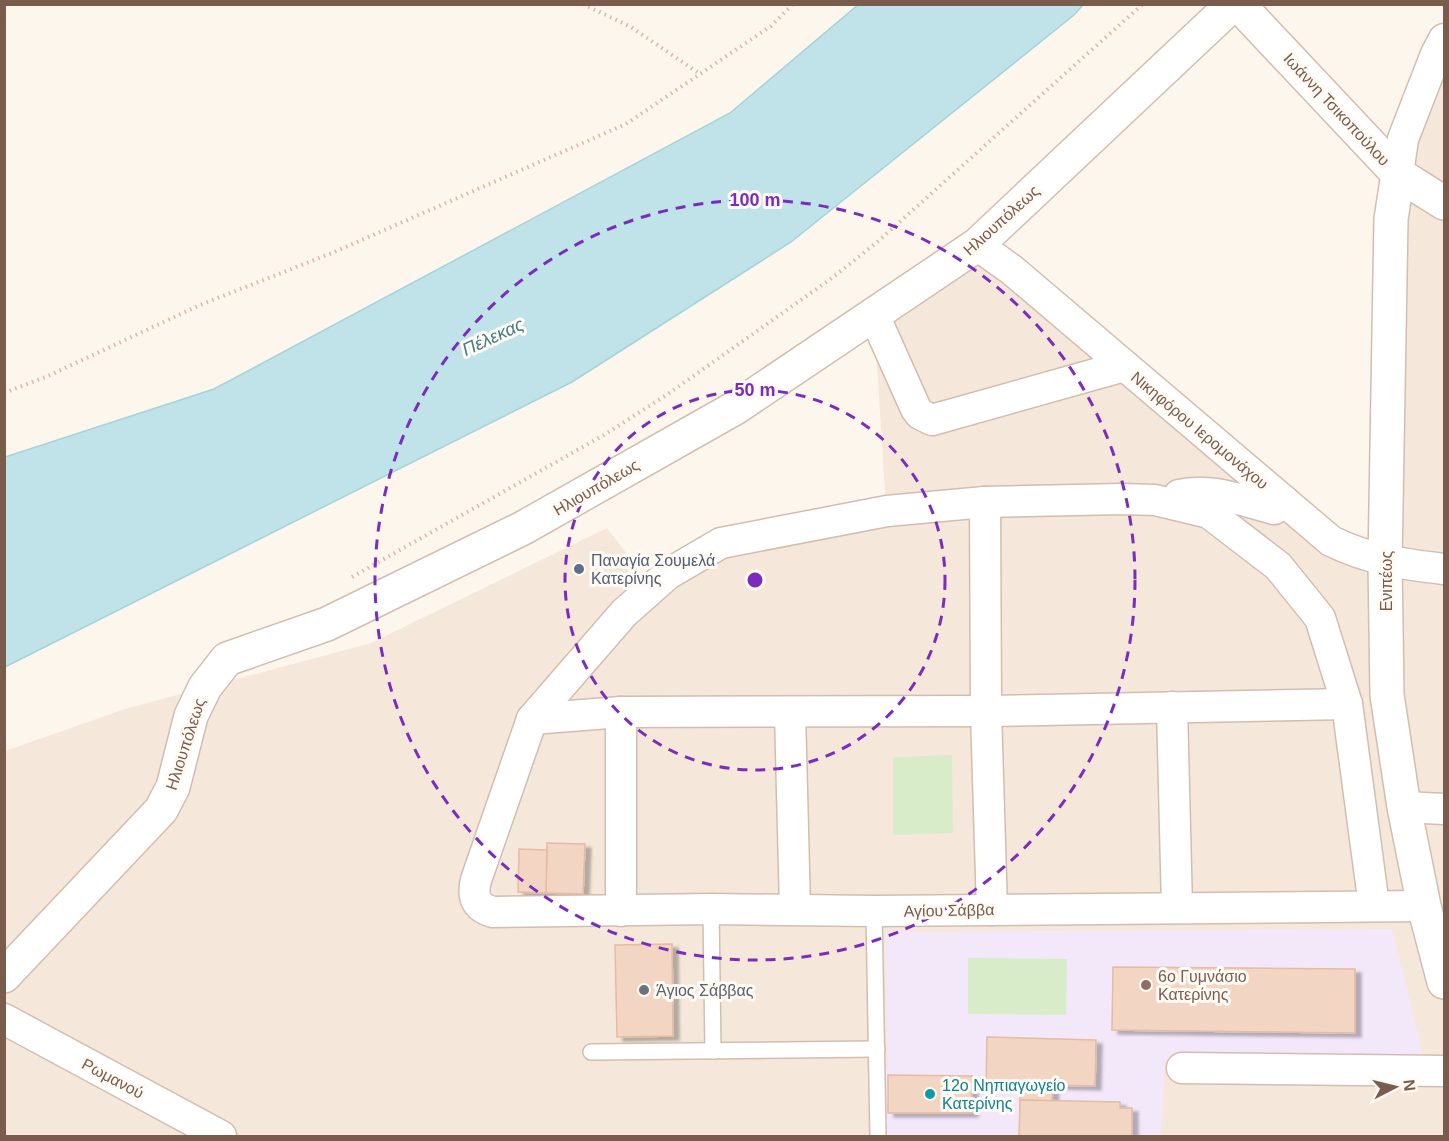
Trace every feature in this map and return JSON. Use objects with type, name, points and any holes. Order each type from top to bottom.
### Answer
[{"type":"street","name":"Ηλιουπόλεως","points":[[4,976],[161,810],[173,787],[191,716],[205,687],[227,659],[327,624],[523,528],[735,408],[977,246],[1233,4]]},
{"type":"street","name":"Ιωάννη Τσικοπούλου","points":[[1238,4],[1398,174],[1444,203]]},
{"type":"street","points":[[1398,174],[1403,139],[1444,39]]},
{"type":"street","name":"Ενιπέως","points":[[1398,174],[1391,219],[1385,562],[1387,695],[1404,807],[1424,906],[1444,982]]},
{"type":"street","name":"Νικηφόρου Ιερομονάχου","points":[[977,246],[1012,270],[1331,541],[1352,552],[1385,562],[1444,569]]},
{"type":"street","points":[[874,315],[916,408],[920,414],[932,420],[1124,366]]},
{"type":"street","points":[[532,719],[624,613],[668,574],[721,543],[887,511],[985,502],[1155,500],[1191,491],[1205,491],[1274,509],[1284,501]]},
{"type":"street","points":[[1155,500],[1209,513],[1278,566],[1320,618],[1347,704],[1374,906]]},
{"type":"street","points":[[985,502],[986,711],[992,910]]},
{"type":"street","points":[[532,719],[621,712],[986,711],[1347,704]]},
{"type":"street","points":[[1172,707],[1177,908]]},
{"type":"street","points":[[621,712],[621,911]]},
{"type":"street","points":[[790,712],[795,909]]},
{"type":"street","name":"Αγίου Σάββα","points":[[532,719],[473,892],[477,903],[483,909],[493,912],[1424,906]]},
{"type":"street","points":[[1404,807],[1444,809]]},
{"type":"street","name":"Ρωμανού","points":[[4,1019],[221,1137]]},
{"type":"street","points":[[1182,1068],[1444,1071]]},
{"type":"lane","points":[[711,909],[713,1051]]},
{"type":"lane","points":[[874,911],[878,1137]]},
{"type":"lane","points":[[591,1052],[877,1049]]},
{"type":"path","points":[[583,4],[631,27],[700,74]]},
{"type":"path","points":[[4,393],[48,376],[200,305],[332,253],[626,124],[771,26],[793,4]]},
{"type":"path","points":[[349,578],[604,435],[668,394],[832,278],[876,243],[1143,4]]},
{"type":"shaded area","points":[[1444,39],[1444,1136],[5,1136],[5,751],[125,709],[371,643],[607,528],[652,587],[668,574],[886,511],[874,315],[977,245],[1331,541],[1385,562],[1391,219]]},
{"type":"shaded area","name":"6ο Γυμνάσιο Κατερίνης","points":[[1392,929],[1424,1059],[1165,1059],[1161,1136],[883,1136],[882,1070],[888,1069],[885,932]]},
{"type":"green space","points":[[952,755],[953,833],[893,835],[893,757]]},
{"type":"green space","points":[[968,958],[1067,959],[1066,1015],[968,1014]]},
{"type":"water","name":"Πέλεκας","points":[[859,4],[1083,5],[1074,15],[791,242],[572,382],[5,667],[5,457],[214,389],[730,113]]},
{"type":"building","points":[[547,843],[585,844],[583,894],[546,893]]},
{"type":"building","points":[[519,849],[547,850],[546,893],[518,892]]},
{"type":"building","name":"Άγιος Σάββας","points":[[672,944],[673,1036],[617,1037],[615,945]]},
{"type":"building","points":[[1113,967],[1355,969],[1355,1033],[1112,1030]]},
{"type":"building","points":[[987,1037],[1096,1040],[1095,1086],[1053,1085],[1052,1101],[1020,1100],[1020,1087],[986,1086]]},
{"type":"building","name":"12ο Νηπιαγωγείο Κατερίνης","points":[[888,1075],[972,1076],[972,1113],[888,1113]]},
{"type":"building","points":[[1020,1100],[1120,1102],[1120,1108],[1132,1108],[1132,1136],[1019,1136]]},
{"type":"place","name":"Παναγία Σουμελά Κατερίνης","points":[[579,569]]},
{"type":"place","name":"6ο Γυμνάσιο Κατερίνης","points":[[1146,985]]},
{"type":"place","name":"Άγιος Σάββας","points":[[644,990]]},
{"type":"place","name":"12ο Νηπιαγωγείο Κατερίνης","points":[[930,1094]]}]
